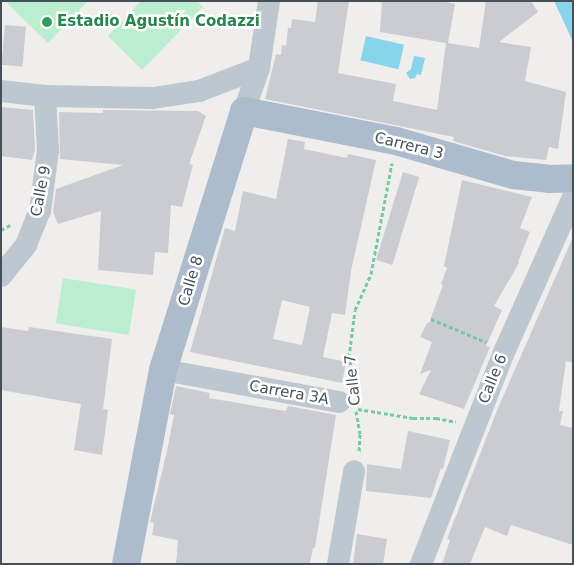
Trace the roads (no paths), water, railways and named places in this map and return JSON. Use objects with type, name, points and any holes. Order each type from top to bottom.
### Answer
[{"type":"main road","name":"Carrera 3","points":[[244,111],[396,140],[514,175],[550,180],[573,178]]},
{"type":"main road","name":"Calle 8","points":[[126,564],[163,370],[244,111]]},
{"type":"street","name":"Calle 8","points":[[244,111],[259,68],[269,1]]},
{"type":"street","points":[[1,92],[46,96],[152,98],[199,91],[259,68]]},
{"type":"street","name":"Calle 9","points":[[1,276],[26,245],[40,211],[48,150],[46,96]]},
{"type":"street","name":"Calle 6","points":[[422,564],[475,424],[573,197]]},
{"type":"street","name":"Carrera 3A","points":[[163,370],[352,403]]},
{"type":"street","points":[[338,564],[354,471]]},
{"type":"water","points":[[554,1],[573,1],[573,42]]},
{"type":"water","points":[[366,36],[404,45],[398,69],[360,60]]},
{"type":"water","points":[[414,56],[425,58],[421,75],[417,74],[415,78],[410,79],[406,73],[411,69]]},
{"type":"place","name":"Estadio Agustín Codazzi","points":[[47,22]]}]
